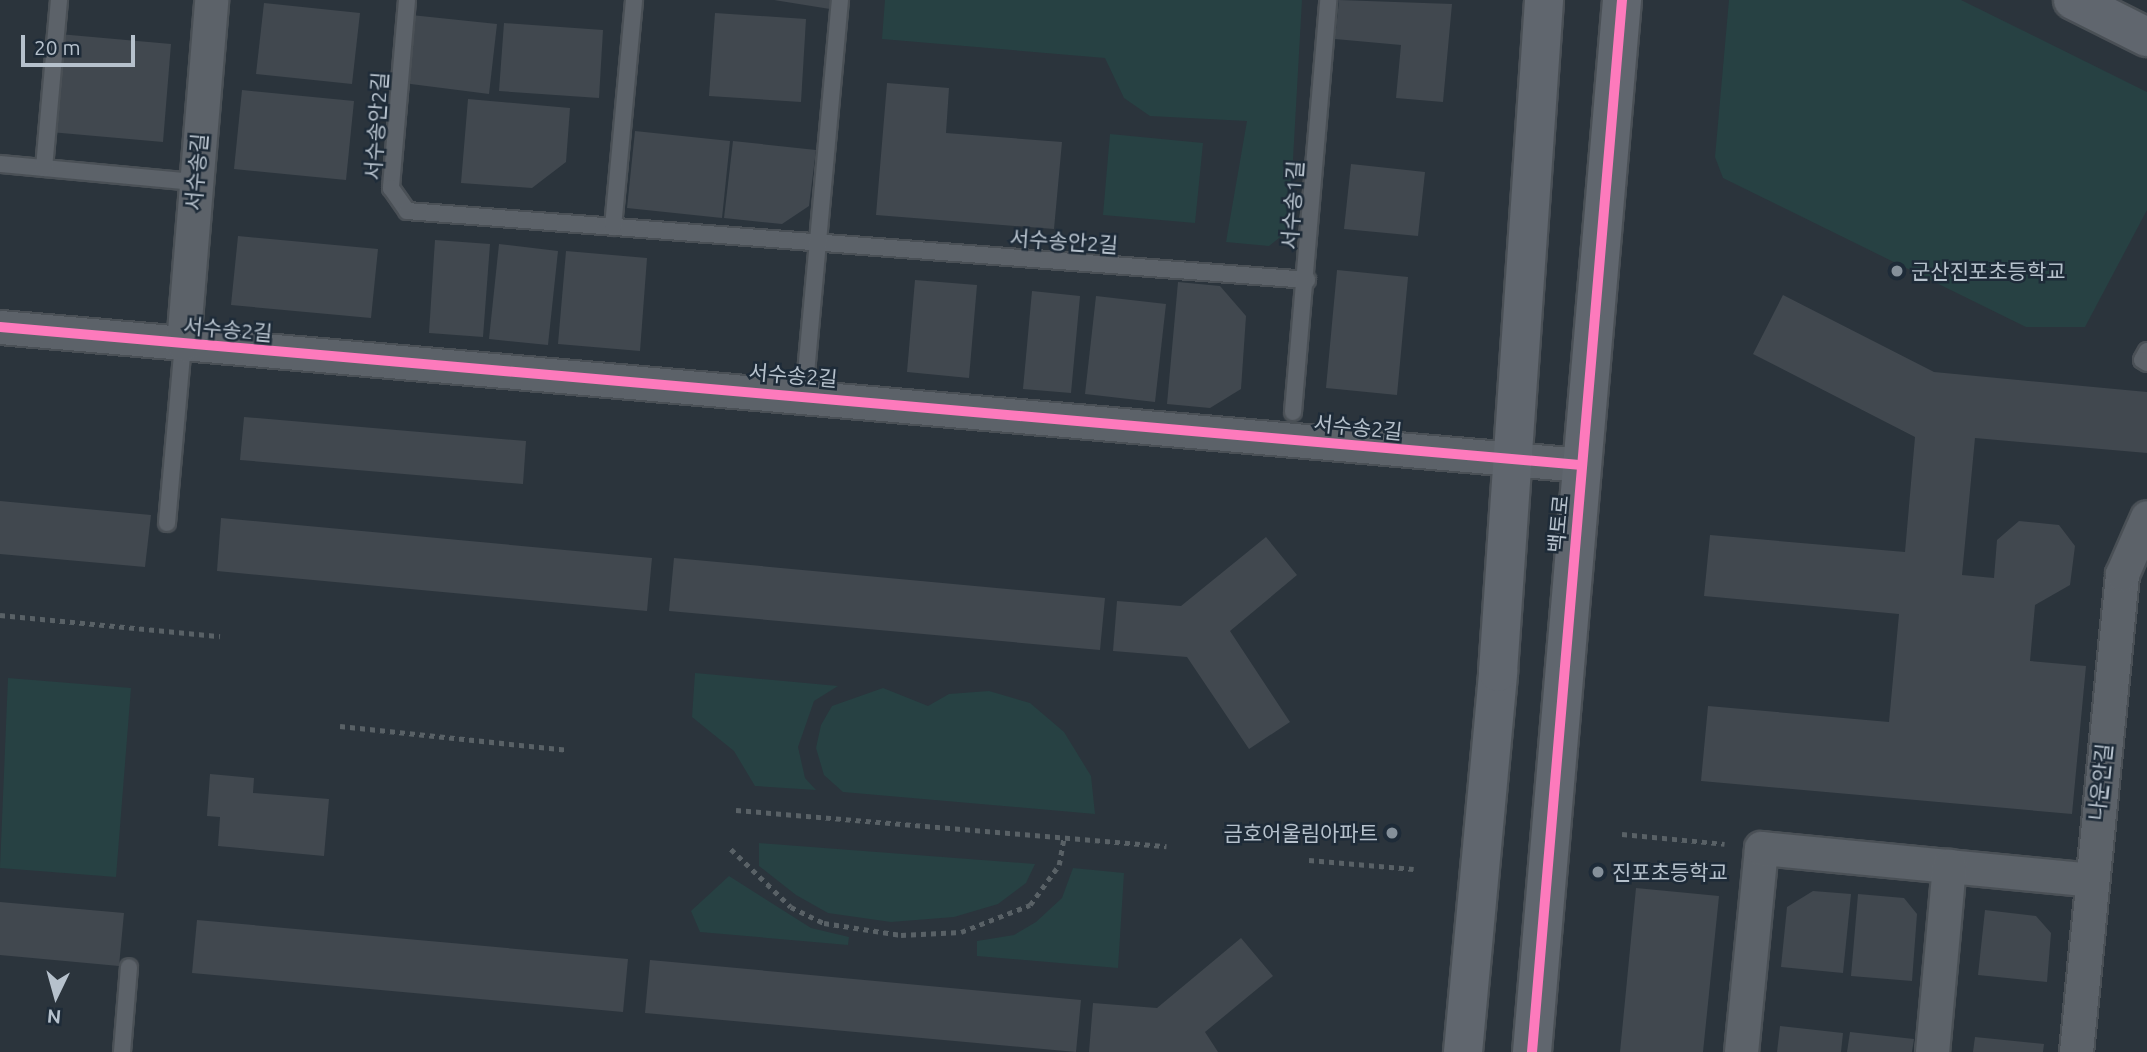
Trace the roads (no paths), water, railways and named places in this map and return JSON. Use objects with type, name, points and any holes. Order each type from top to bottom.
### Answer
[{"type":"street","name":"서수송길","points":[[183,345],[194,182],[211,0]]},
{"type":"street","points":[[1464,1052],[1512,460],[1544,0]]},
{"type":"street","name":"백토로","points":[[1532,1052],[1622,0]]},
{"type":"street","points":[[2073,0],[2147,37]]},
{"type":"street","name":"서수송2길","points":[[0,327],[183,345],[804,395],[1582,465]]},
{"type":"street","name":"나운안길","points":[[2076,1052],[2122,574],[2147,517]]},
{"type":"street","points":[[1741,1052],[1761,848],[2091,880]]},
{"type":"street","points":[[1932,1052],[1949,866]]},
{"type":"lane","points":[[44,168],[58,0]]},
{"type":"lane","name":"서수송안2길","points":[[407,0],[391,188],[407,211],[1307,280]]},
{"type":"lane","points":[[613,227],[634,0]]},
{"type":"lane","points":[[804,395],[840,0]]},
{"type":"lane","name":"서수송1길","points":[[1293,412],[1307,280],[1328,0]]},
{"type":"lane","points":[[0,164],[194,182]]},
{"type":"lane","points":[[167,523],[183,345]]},
{"type":"lane","points":[[2147,351],[2142,360],[2147,363]]},
{"type":"lane","points":[[122,1052],[129,967]]},
{"type":"place","name":"군산진포초등학교","points":[[1897,271]]},
{"type":"place","name":"금호어울림아파트","points":[[1392,833]]},
{"type":"place","name":"진포초등학교","points":[[1598,872]]}]
